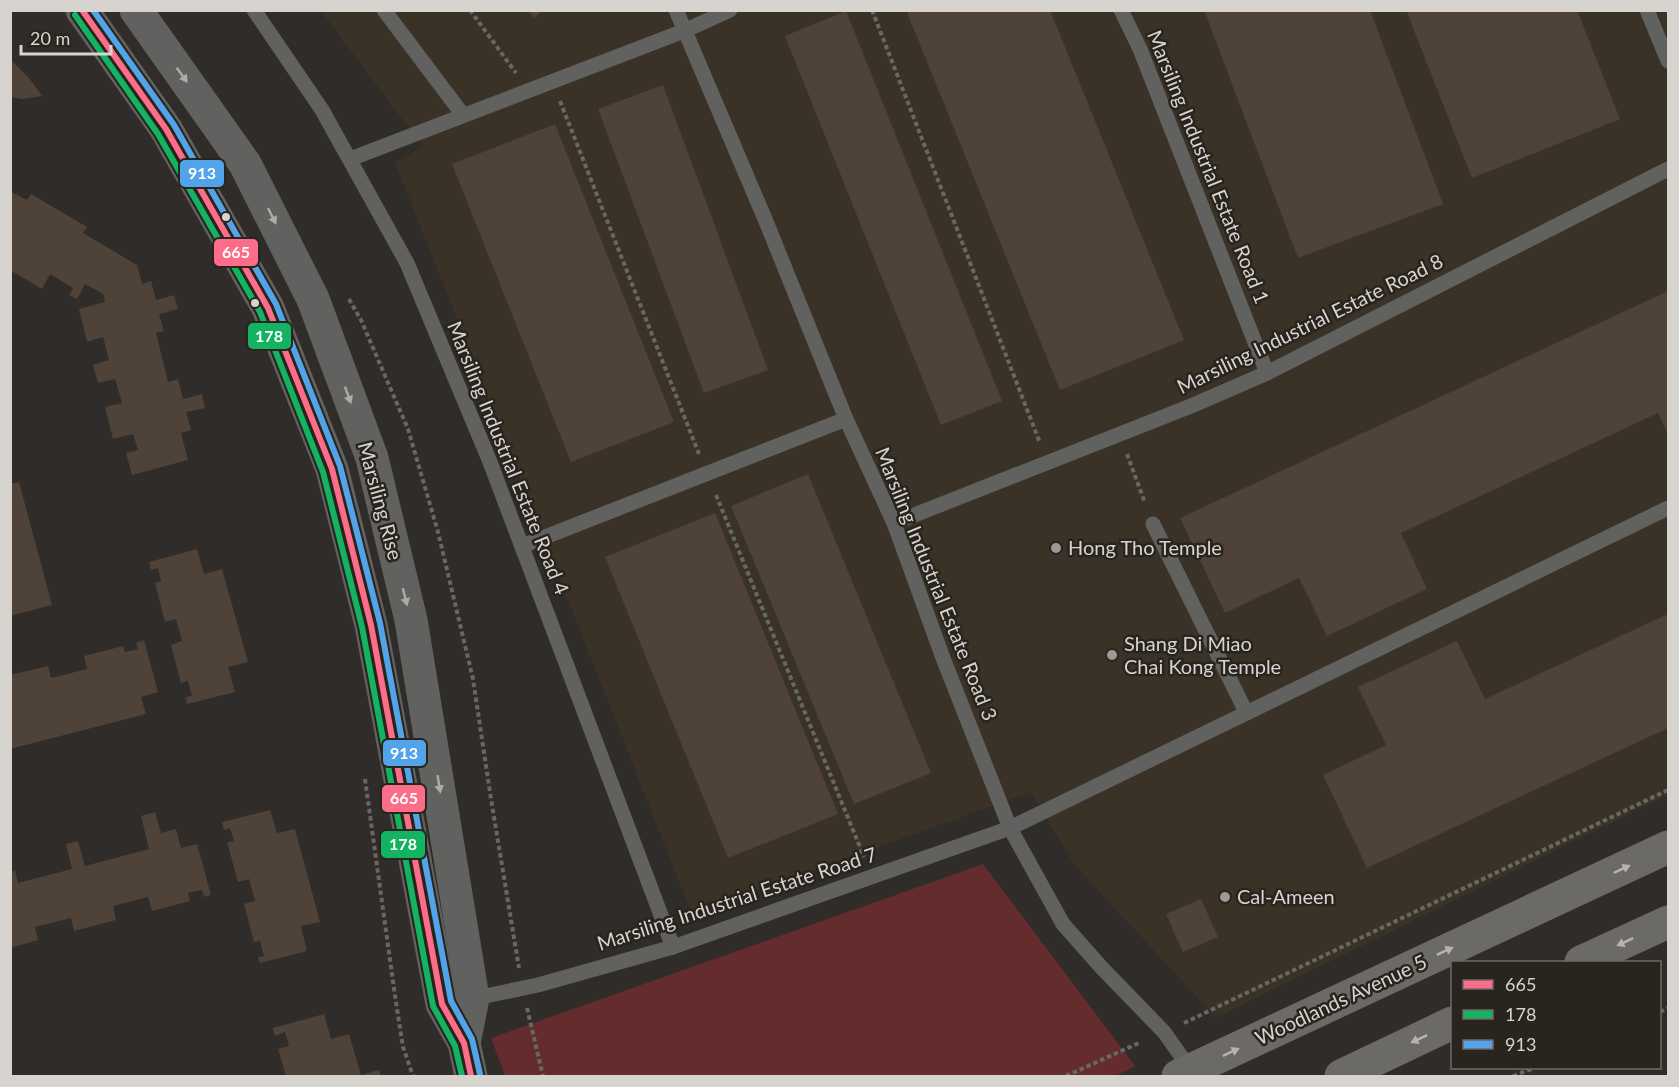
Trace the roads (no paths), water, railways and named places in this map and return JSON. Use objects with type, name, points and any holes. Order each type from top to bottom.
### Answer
[{"type":"main road","name":"Woodlands Avenue 5","points":[[1184,1073],[1668,848]]},
{"type":"main road","points":[[1585,961],[1668,922]]},
{"type":"main road","points":[[1341,1077],[1451,1023]]},
{"type":"street","name":"Marsiling Rise","points":[[82,10],[166,129],[268,308],[332,469],[371,625],[457,1001]]},
{"type":"street","name":"Marsiling Rise","points":[[136,10],[245,164],[313,299],[372,458],[411,620],[457,1001],[471,1077]]},
{"type":"lane","name":"Marsiling Industrial Estate Road 4","points":[[254,10],[322,110],[407,263],[490,462],[673,947]]},
{"type":"lane","points":[[384,10],[463,115]]},
{"type":"lane","name":"Marsiling Industrial Estate Road 3","points":[[676,10],[765,219],[846,419],[894,523],[943,658],[1010,828],[1063,924],[1164,1032],[1184,1073]]},
{"type":"lane","points":[[350,159],[684,31],[730,10]]},
{"type":"lane","name":"Marsiling Industrial Estate Road 1","points":[[1121,10],[1140,49],[1267,373]]},
{"type":"lane","points":[[1647,10],[1668,61]]},
{"type":"lane","name":"Marsiling Industrial Estate Road 8","points":[[894,523],[1267,373],[1668,169]]},
{"type":"lane","points":[[522,546],[846,419]]},
{"type":"lane","name":"Marsiling Industrial Estate Road 7","points":[[457,1001],[538,984],[673,947],[1010,828],[1668,508]]},
{"type":"lane","points":[[1153,524],[1246,712]]},
{"type":"place","name":"Hong Tho Temple","points":[[1056,548]]},
{"type":"place","name":"Shang Di Miao Chai Kong Temple","points":[[1112,655]]},
{"type":"place","name":"Cal-Ameen","points":[[1225,897]]}]
